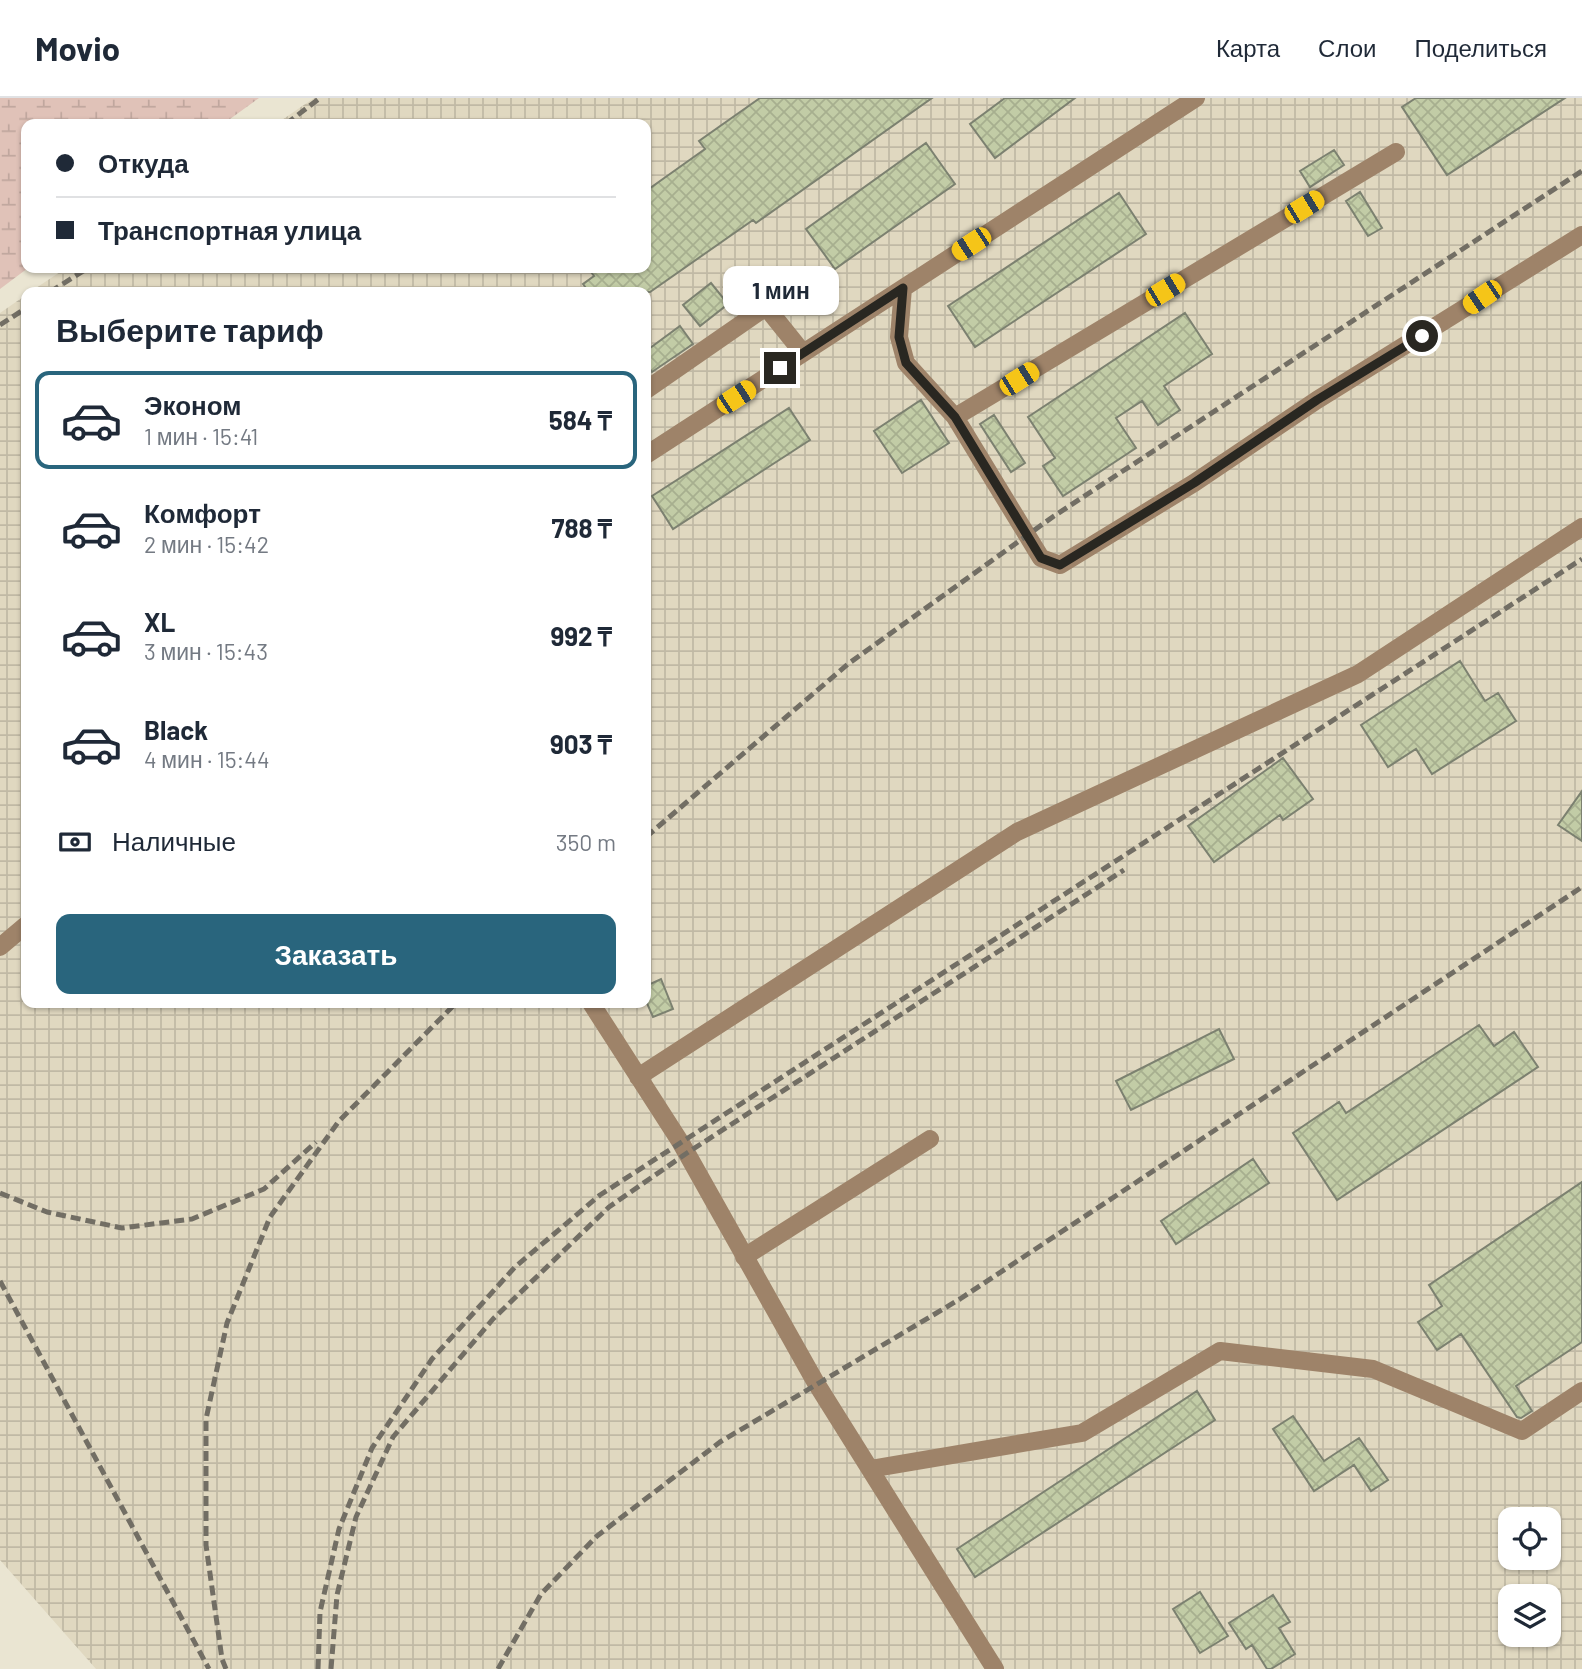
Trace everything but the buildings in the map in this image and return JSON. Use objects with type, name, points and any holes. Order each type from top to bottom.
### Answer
[{"type":"street","points":[[651,452],[1196,98]]},
{"type":"street","points":[[955,417],[1396,152]]},
{"type":"street","points":[[903,288],[899,337],[906,363],[955,417],[1041,558],[1060,565],[1194,483],[1317,400],[1582,235]]},
{"type":"street","points":[[651,387],[766,307],[803,353]]},
{"type":"street","points":[[638,1077],[1017,832],[1358,674],[1582,527]]},
{"type":"street","points":[[0,947],[21,929]]},
{"type":"street","points":[[594,1008],[681,1143],[817,1383],[995,1669]]},
{"type":"street","points":[[744,1257],[930,1139]]},
{"type":"street","points":[[870,1469],[1083,1433],[1220,1351],[1373,1369],[1522,1431],[1582,1391]]},
{"type":"shaded area","points":[[314,98],[1582,98],[1582,1669],[96,1669],[0,1560],[0,313],[21,298],[21,1008],[651,1008],[651,287],[38,287],[58,273],[651,273],[651,119],[283,119]]},
{"type":"green space","points":[[0,98],[259,98],[230,119],[21,119],[21,273],[0,289]]},
{"type":"railway","points":[[293,119],[320,98]]},
{"type":"railway","points":[[651,833],[848,664],[1054,516],[1582,171]]},
{"type":"railway","points":[[58,287],[80,273]]},
{"type":"railway","points":[[0,325],[21,311]]},
{"type":"railway","points":[[318,1669],[320,1612],[339,1529],[372,1448],[432,1359],[515,1267],[600,1195],[1582,559]]},
{"type":"railway","points":[[331,1669],[337,1595],[356,1517],[393,1437],[493,1319],[609,1207],[687,1153],[1124,870]]},
{"type":"railway","points":[[498,1669],[541,1594],[597,1536],[720,1442],[960,1299],[1582,887]]},
{"type":"railway","points":[[226,1669],[222,1659],[206,1545],[206,1419],[227,1323],[270,1217],[339,1121],[451,1008]]},
{"type":"railway","points":[[0,1193],[47,1212],[122,1228],[192,1219],[264,1189],[316,1142]]},
{"type":"railway","points":[[0,1281],[209,1669]]},
{"type":"route","points":[[780,368],[903,288],[899,337],[906,363],[955,417],[1041,558],[1060,565],[1194,483],[1317,400],[1422,336]]}]
